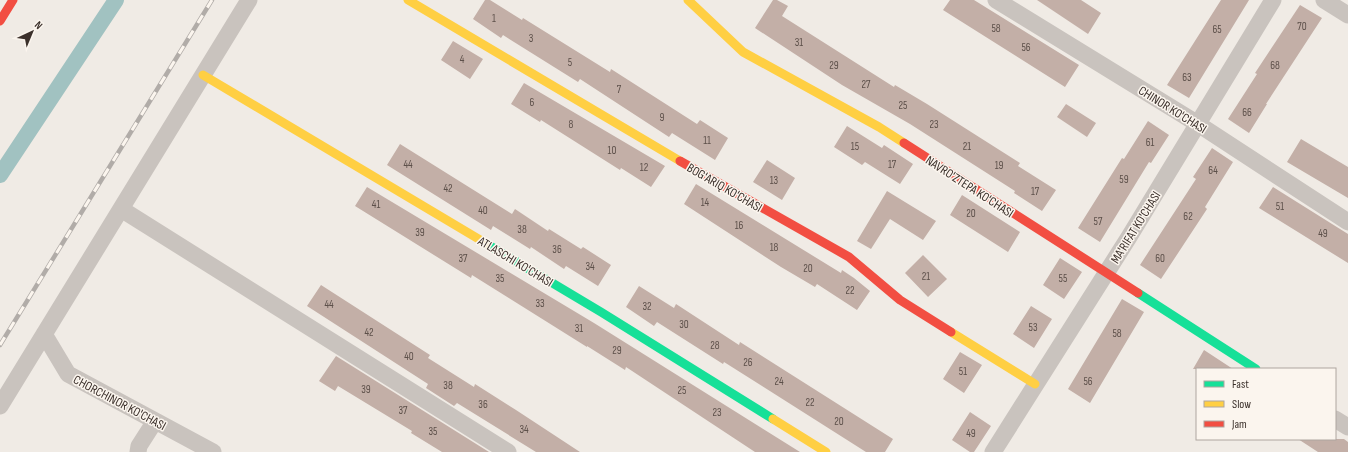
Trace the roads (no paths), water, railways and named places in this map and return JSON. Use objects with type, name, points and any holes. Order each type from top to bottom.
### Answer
[{"type":"street","points":[[0,21],[13,0]]},
{"type":"street","points":[[0,406],[249,0]]},
{"type":"street","name":"BOG'ARIQ KO'CHASI","points":[[408,0],[684,163],[849,257],[900,300],[1035,384]]},
{"type":"street","name":"NAVRO'ZTEPA KO'CHASI","points":[[688,0],[743,52],[879,127],[1254,368]]},
{"type":"street","name":"CHINOR KO'CHASI","points":[[996,0],[1198,124],[1348,222]]},
{"type":"street","name":"MA'RIFAT KO'CHASI","points":[[994,452],[1035,384],[1106,274],[1273,0]]},
{"type":"street","points":[[1324,0],[1348,15]]},
{"type":"street","name":"ATLASCHI KO'CHASI","points":[[203,75],[601,312],[826,452]]},
{"type":"street","points":[[120,209],[508,452]]},
{"type":"street","name":"CHORCHINOR KO'CHASI","points":[[44,334],[68,374],[212,452]]},
{"type":"street","points":[[1336,420],[1348,427]]},
{"type":"street","points":[[138,452],[139,446],[155,421]]},
{"type":"waterway","points":[[0,175],[116,0]]},
{"type":"railway","points":[[0,345],[212,0]]}]
